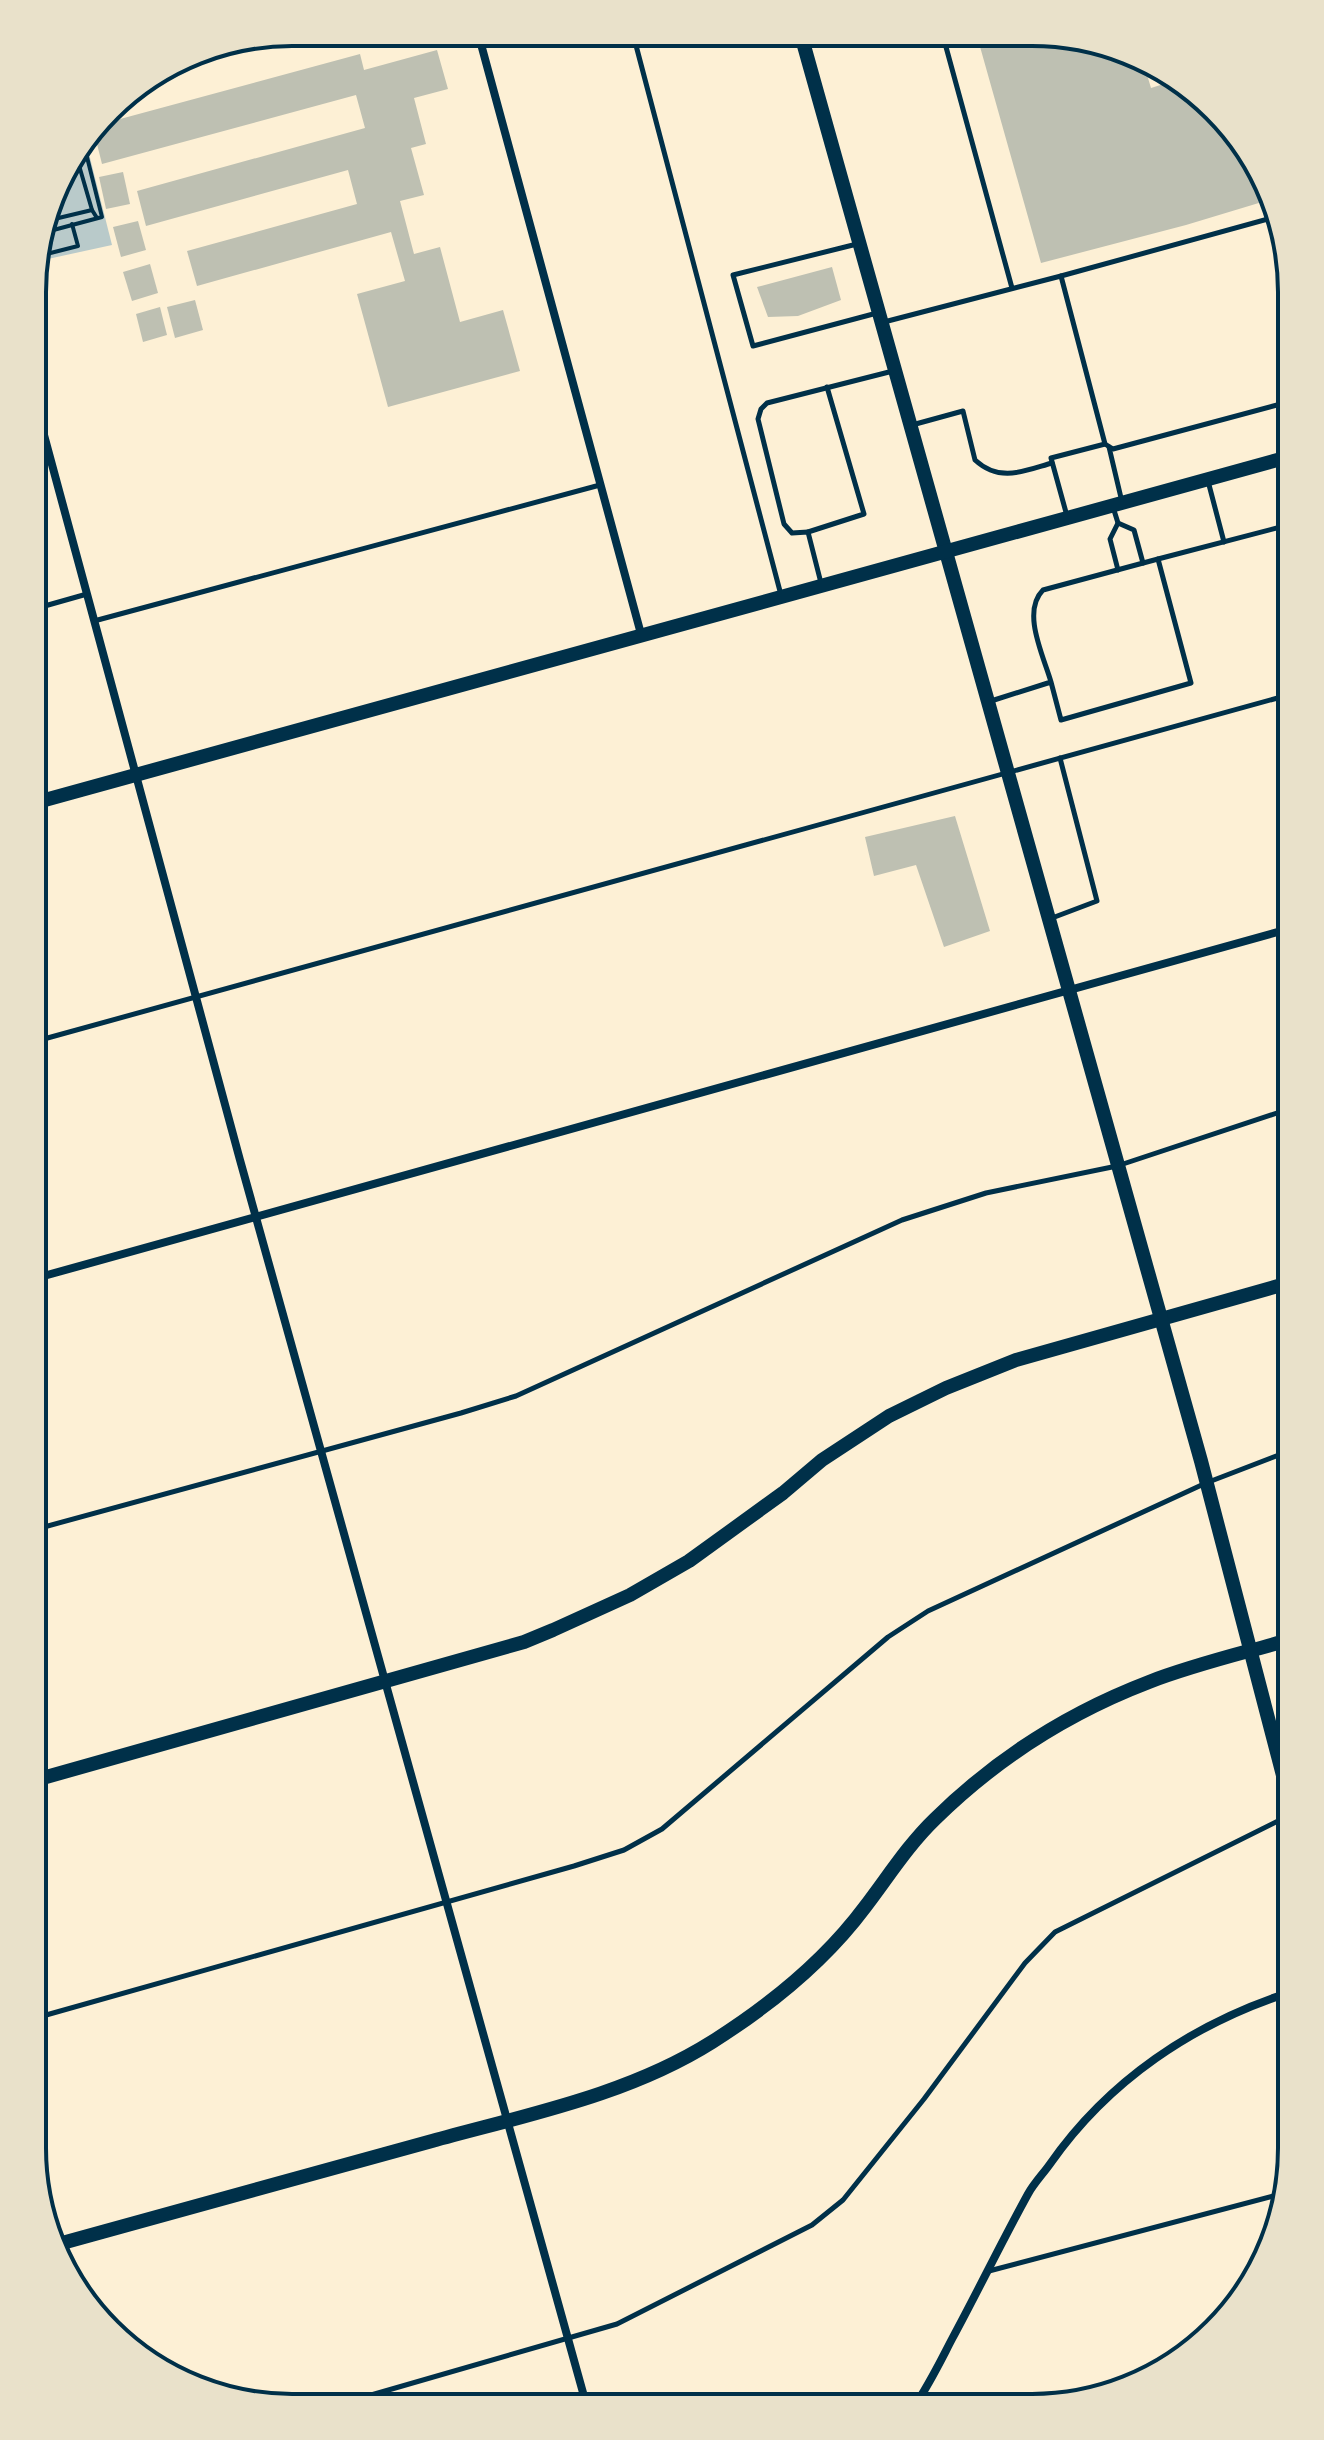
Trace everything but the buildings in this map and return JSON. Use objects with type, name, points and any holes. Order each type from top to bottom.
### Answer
[{"type":"main road","points":[[804,46],[1206,1483],[1277,1755]]},
{"type":"main road","points":[[46,800],[1278,460]]},
{"type":"main road","points":[[46,1777],[524,1642],[630,1595],[715,1543],[822,1460],[910,1405],[991,1368],[1277,1286]]},
{"type":"main road","points":[[65,2242],[508,2120],[634,2081],[686,2056],[777,1998],[813,1966],[864,1909],[892,1869],[930,1825],[982,1776],[1031,1739],[1104,1700],[1151,1681],[1277,1643]]},
{"type":"street","points":[[482,47],[641,634]]},
{"type":"street","points":[[46,453],[583,2394]]},
{"type":"street","points":[[46,1275],[1278,932]]},
{"type":"street","points":[[921,2394],[1027,2195],[1056,2152],[1119,2084],[1162,2053],[1203,2029],[1277,1997]]},
{"type":"lane","points":[[946,46],[1012,288]]},
{"type":"lane","points":[[636,47],[781,596]]},
{"type":"lane","points":[[858,243],[733,275],[753,346],[1061,276],[1267,219]]},
{"type":"lane","points":[[1061,276],[1107,446],[1118,523],[1110,539],[1118,570]]},
{"type":"lane","points":[[827,387],[864,514],[808,532],[792,533],[784,524],[758,419],[761,409],[767,403],[827,387],[894,371]]},
{"type":"lane","points":[[1068,517],[1051,458],[1107,446],[1113,449],[1278,405]]},
{"type":"lane","points":[[908,426],[963,411],[975,460],[995,473],[1008,475],[1052,463]]},
{"type":"lane","points":[[1208,479],[1224,542]]},
{"type":"lane","points":[[94,621],[601,485]]},
{"type":"lane","points":[[1118,523],[1134,530],[1143,563]]},
{"type":"lane","points":[[1158,559],[1191,683],[1061,720],[1034,620],[1037,596],[1043,590],[1158,559],[1278,528]]},
{"type":"lane","points":[[808,532],[821,585]]},
{"type":"lane","points":[[46,606],[87,594]]},
{"type":"lane","points":[[986,702],[1051,682]]},
{"type":"lane","points":[[46,1038],[1278,698]]},
{"type":"lane","points":[[1048,920],[1097,901],[1060,758]]},
{"type":"lane","points":[[46,1526],[516,1396],[902,1220],[986,1193],[1117,1166],[1278,1113]]},
{"type":"lane","points":[[46,2015],[624,1850],[662,1829],[888,1637],[928,1611],[1206,1483],[1277,1456]]},
{"type":"lane","points":[[374,2394],[617,2324],[812,2225],[843,2200],[924,2099],[1025,1963],[1055,1932],[1277,1820]]},
{"type":"lane","points":[[989,2271],[1273,2196]]},
{"type":"path","points":[[54,230],[102,217],[87,157]]},
{"type":"path","points":[[80,168],[97,218]]},
{"type":"path","points":[[57,218],[92,210]]},
{"type":"path","points":[[49,253],[78,246],[72,224]]},
{"type":"shaded area","points":[[89,154],[112,245],[48,259],[59,213]]}]
